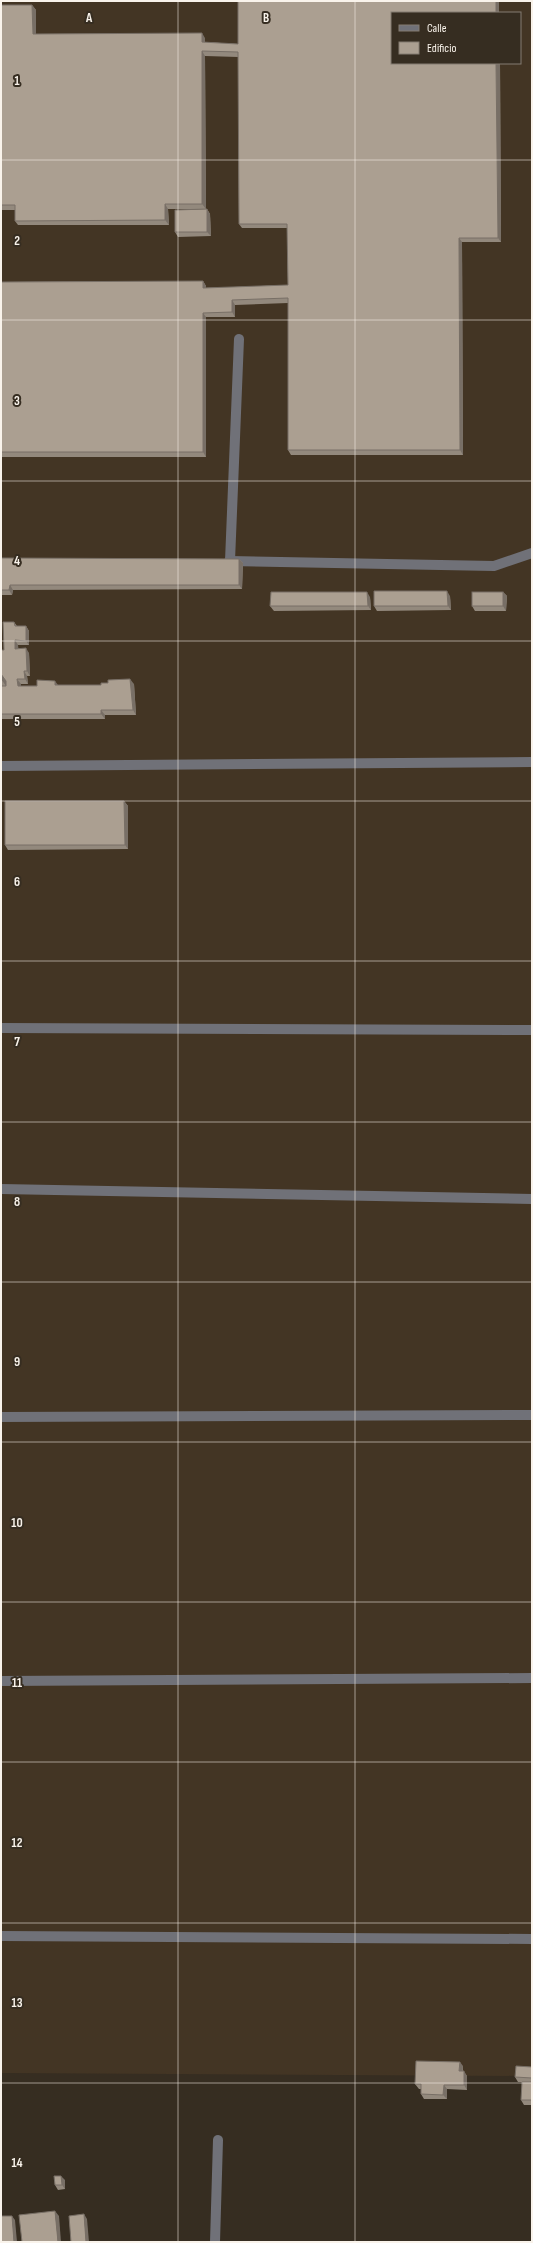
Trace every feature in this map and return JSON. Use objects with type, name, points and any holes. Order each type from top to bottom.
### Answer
[{"type":"street","points":[[230,561],[239,339]]},
{"type":"street","points":[[214,561],[494,566],[532,553]]},
{"type":"street","points":[[1,766],[532,762]]},
{"type":"street","points":[[1,1028],[532,1030]]},
{"type":"street","points":[[1,1189],[532,1199]]},
{"type":"street","points":[[1,1417],[532,1415]]},
{"type":"street","points":[[1,1680],[532,1678]]},
{"type":"street","points":[[1,1936],[532,1939]]},
{"type":"street","points":[[215,2242],[218,2140]]},
{"type":"shaded area","points":[[1,1],[532,1],[532,2076],[1,2073]]},
{"type":"building","points":[[238,1],[496,1],[496,12],[391,12],[391,64],[496,64],[498,238],[459,238],[460,450],[288,450],[288,298],[232,300],[232,312],[203,313],[203,452],[1,452],[1,282],[203,281],[203,288],[288,285],[287,224],[239,224],[238,52],[202,51],[202,204],[165,204],[165,220],[15,221],[15,205],[1,205],[1,5],[32,5],[33,34],[202,33],[202,42],[238,44]]},
{"type":"building","points":[[207,209],[207,232],[175,232],[175,210]]},
{"type":"building","points":[[1,558],[239,559],[239,585],[10,585],[9,590],[1,590]]},
{"type":"building","points":[[374,591],[447,591],[448,606],[374,606]]},
{"type":"building","points":[[271,592],[367,592],[368,606],[270,606]]},
{"type":"building","points":[[472,592],[503,592],[503,606],[472,606]]},
{"type":"building","points":[[3,622],[14,622],[15,626],[26,626],[26,641],[15,640],[15,649],[26,648],[27,671],[24,671],[25,679],[17,679],[18,686],[37,686],[37,680],[55,681],[55,685],[101,685],[101,683],[108,683],[108,680],[130,679],[133,710],[101,710],[101,714],[1,714],[1,686],[6,686],[6,681],[1,674],[1,650],[4,650]]},
{"type":"building","points":[[5,801],[124,801],[125,845],[5,845]]},
{"type":"building","points":[[416,2061],[460,2062],[459,2071],[464,2071],[464,2085],[444,2085],[443,2095],[421,2094],[421,2084],[415,2084]]},
{"type":"building","points":[[516,2066],[532,2067],[532,2078],[515,2077]]},
{"type":"building","points":[[522,2082],[532,2082],[532,2100],[521,2100]]},
{"type":"building","points":[[54,2176],[61,2176],[62,2185],[55,2185]]},
{"type":"building","points":[[55,2211],[58,2242],[22,2242],[19,2215]]},
{"type":"building","points":[[84,2214],[86,2242],[71,2242],[69,2216]]},
{"type":"building","points":[[1,2216],[12,2216],[14,2242],[1,2242]]}]
